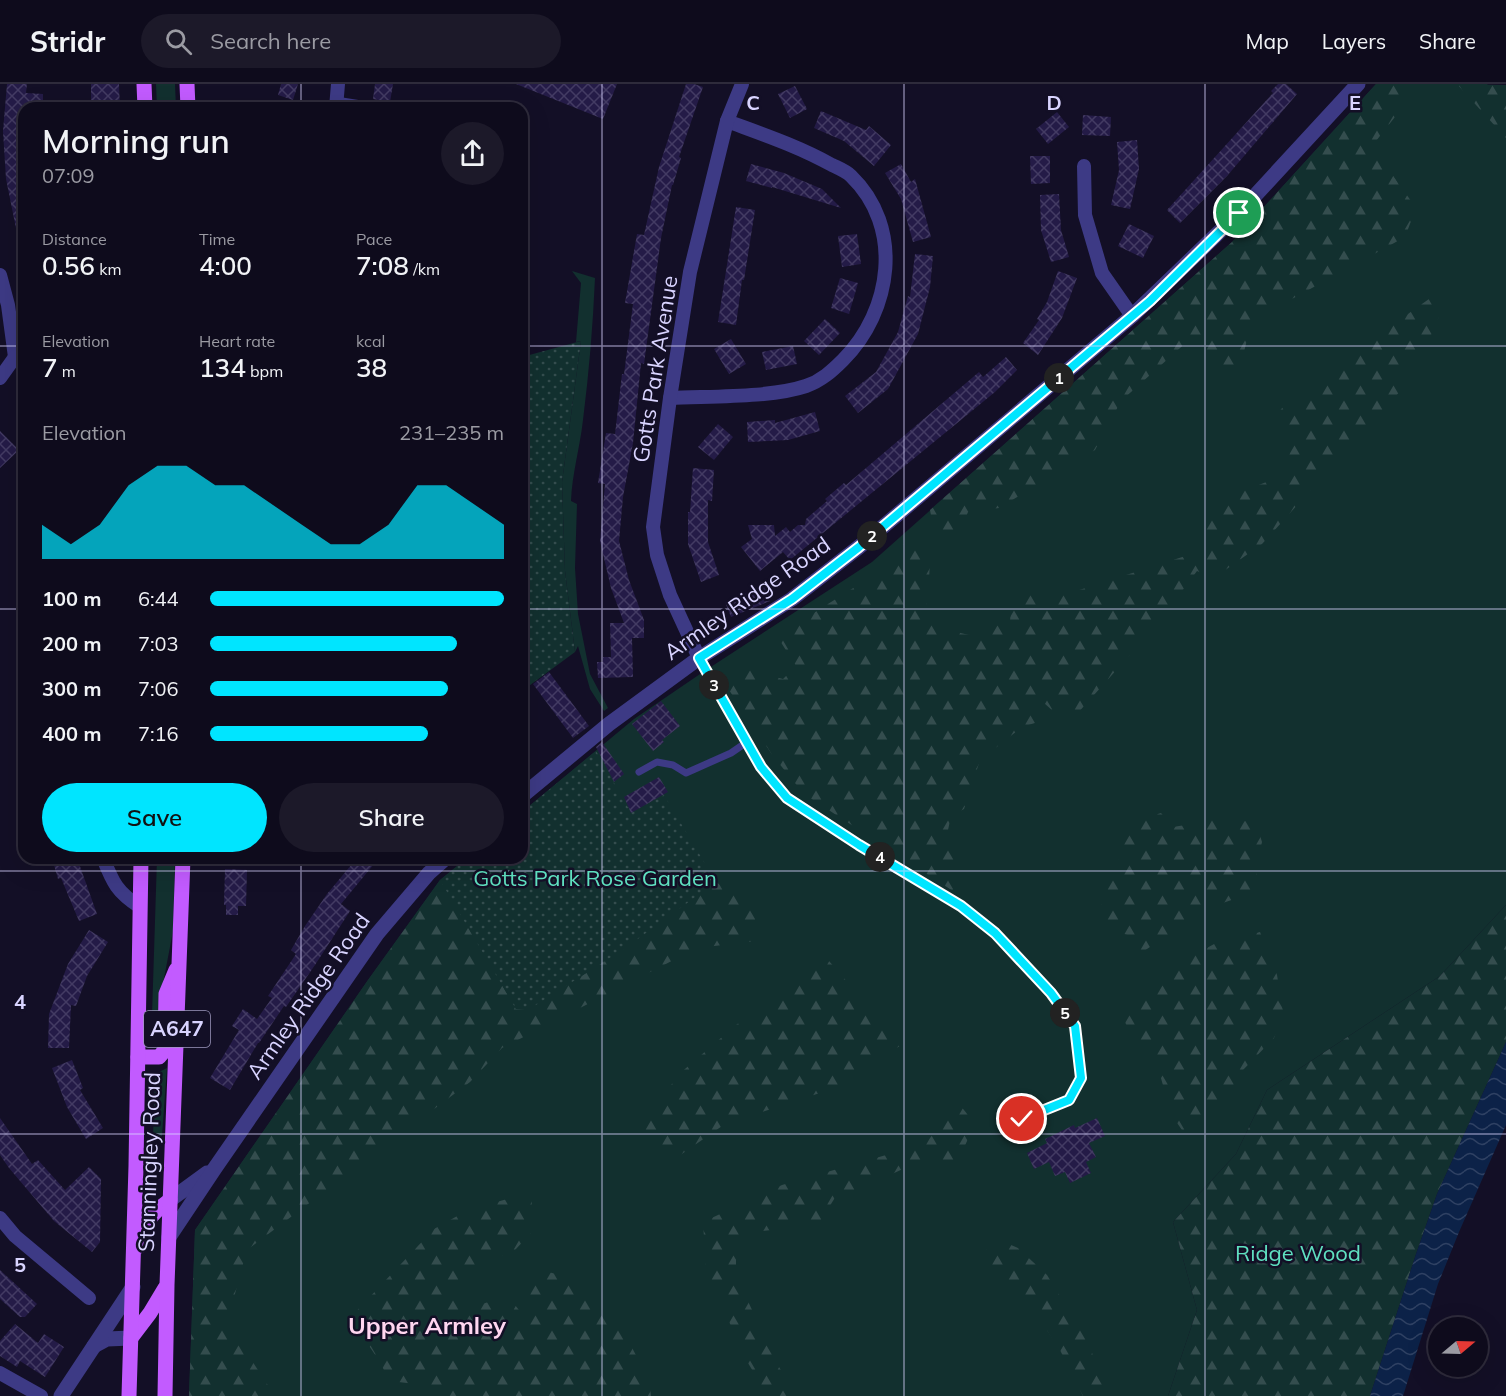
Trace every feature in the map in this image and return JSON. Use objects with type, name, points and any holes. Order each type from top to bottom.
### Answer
[{"type":"main road","points":[[144,84],[145,102]]},
{"type":"main road","points":[[187,84],[188,102]]},
{"type":"main road","name":"Stanningley Road","points":[[129,1396],[141,864]]},
{"type":"main road","name":"Stanningley Road","points":[[165,1396],[183,864]]},
{"type":"main road","points":[[138,1057],[159,1056],[165,1050],[166,994],[180,962]]},
{"type":"main road","points":[[133,1287],[142,1234],[154,1212],[170,1200]]},
{"type":"main road","points":[[131,1338],[167,1285]]},
{"type":"street","points":[[336,102],[338,84]]},
{"type":"street","name":"Gotts Park Avenue","points":[[699,658],[670,595],[657,555],[653,526],[690,272],[727,121],[742,84]]},
{"type":"street","name":"Armley Ridge Road","points":[[528,791],[609,724],[699,658],[792,599],[859,547],[1132,316],[1239,213],[1358,84]]},
{"type":"street","points":[[670,398],[778,392],[807,386],[828,375],[853,350],[868,327],[880,301],[887,264],[884,232],[871,200],[850,175],[781,140],[727,121]]},
{"type":"street","points":[[1084,166],[1085,215],[1102,273],[1132,316]]},
{"type":"street","points":[[0,275],[8,305],[9,366]]},
{"type":"street","points":[[105,864],[111,878],[123,896],[140,907]]},
{"type":"street","name":"Armley Ridge Road","points":[[169,1238],[377,934],[439,864]]},
{"type":"street","name":"Armley Ridge Road","points":[[170,1200],[215,1168]]},
{"type":"street","points":[[0,1218],[15,1236],[89,1298]]},
{"type":"street","points":[[62,1396],[133,1287]]},
{"type":"street","points":[[94,1346],[107,1338],[131,1338]]},
{"type":"street","points":[[0,1373],[41,1396]]},
{"type":"lane","points":[[699,658],[761,767],[787,798],[859,845],[961,906],[995,933],[1051,993],[1075,1026],[1081,1078],[1069,1100],[1022,1119]]},
{"type":"lane","points":[[639,772],[657,762],[673,765],[686,773],[730,753],[747,742]]},
{"type":"green space","points":[[156,84],[175,84],[176,102],[157,102]]},
{"type":"green space","points":[[1376,84],[1487,84],[1506,104],[1506,905],[1440,976],[1267,1090],[1236,1154],[1173,1222],[1197,1310],[1168,1396],[189,1396],[195,1230],[440,880],[460,864],[528,864],[528,807],[634,719],[872,562],[1232,242]]},
{"type":"green space","points":[[1376,84],[1421,84],[1372,146],[1416,208],[1405,237],[1252,321],[1240,367],[1212,369],[1189,340],[1121,401],[1095,450],[999,508],[968,512],[954,545],[935,536],[930,510],[1232,242]]},
{"type":"green space","points":[[1457,84],[1506,85],[1506,138]]},
{"type":"green space","points":[[572,271],[595,278],[587,384],[571,501],[577,504],[575,568],[578,614],[590,674],[608,708],[604,711],[590,689],[578,646],[575,652],[565,571],[562,482],[581,341],[576,342],[581,283]]},
{"type":"green space","points":[[1429,299],[1437,302],[1442,309],[1430,338],[1404,362],[1403,388],[1262,544],[1214,578],[1197,571],[1164,615],[1141,628],[1137,647],[1076,715],[1053,711],[1044,703],[1036,705],[1038,722],[1022,727],[980,760],[964,809],[951,816],[945,844],[961,867],[953,891],[804,794],[773,756],[725,684],[750,670],[783,679],[796,666],[777,636],[874,575],[907,541],[930,561],[928,599],[924,611],[944,629],[969,635],[1010,621],[1012,598],[1025,592],[1045,601],[1201,551],[1206,523],[1230,496],[1269,481],[1284,471],[1292,446],[1272,420],[1288,401],[1310,395],[1367,343]]},
{"type":"green space","points":[[581,341],[562,482],[565,571],[575,652],[528,687],[528,355]]},
{"type":"green space","name":"Gotts Park Rose Garden","points":[[596,751],[631,813],[664,795],[716,882],[624,949],[528,1010],[516,1009],[440,880],[460,864],[528,864],[528,807]]},
{"type":"green space","points":[[1161,813],[1173,827],[1210,821],[1220,815],[1228,823],[1255,820],[1262,842],[1256,867],[1258,891],[1208,908],[1141,953],[1131,936],[1117,932],[1099,912],[1132,822]]},
{"type":"green space","points":[[157,864],[175,864],[173,931],[161,994],[159,1047],[151,1047]]},
{"type":"green space","points":[[440,880],[516,1009],[528,1010],[624,949],[716,882],[754,907],[757,941],[697,948],[502,1048],[470,1082],[247,1250],[227,1323],[275,1396],[189,1396],[195,1230]]},
{"type":"green space","name":"Ridge Wood","points":[[1506,905],[1506,1042],[1437,1194],[1370,1396],[1168,1396],[1197,1310],[1173,1222],[1236,1154],[1267,1090],[1440,976]]},
{"type":"green space","points":[[1260,932],[1277,975],[1283,1011],[1274,1038],[1243,1070],[1204,1131],[1184,1133],[1171,1114],[1159,1071],[1134,1042],[1121,1013],[1128,1002],[1156,993],[1181,962],[1216,943]]},
{"type":"green space","points":[[829,961],[902,1045],[868,1063],[832,1089],[725,1124],[676,1158],[642,1127],[678,1075],[736,1025],[767,1002],[789,981]]},
{"type":"green space","points":[[167,1068],[162,1136],[153,1136],[155,1074]]},
{"type":"green space","points":[[957,1103],[970,1119],[971,1126],[968,1140],[957,1164],[939,1168],[931,1160],[918,1162],[879,1180],[863,1191],[836,1196],[821,1220],[782,1229],[752,1232],[736,1248],[736,1276],[779,1367],[797,1396],[768,1396],[745,1358],[706,1269],[703,1222],[782,1185],[900,1151],[931,1137],[941,1115]]},
{"type":"green space","points":[[532,1192],[531,1233],[515,1250],[461,1273],[457,1284],[460,1298],[482,1304],[508,1296],[522,1314],[528,1313],[531,1287],[548,1272],[569,1277],[578,1294],[609,1304],[649,1380],[651,1396],[426,1396],[424,1385],[390,1381],[350,1318],[434,1229],[468,1210]]},
{"type":"green space","points":[[988,1235],[1018,1248],[1047,1275],[1088,1342],[1108,1396],[1083,1396],[1060,1350],[1035,1312],[985,1257]]},
{"type":"water","points":[[1506,1042],[1506,1125],[1438,1284],[1403,1396],[1370,1396],[1437,1194]]},
{"type":"building","points":[[7,84],[27,84],[26,93],[43,94],[43,102],[18,102],[18,238],[6,179],[3,131]]},
{"type":"building","points":[[91,84],[119,84],[120,102],[91,102]]},
{"type":"building","points":[[281,84],[298,84],[293,100],[278,95]]},
{"type":"building","points":[[375,84],[393,84],[390,102],[373,99]]},
{"type":"building","points":[[516,84],[617,84],[603,119]]},
{"type":"building","points":[[686,84],[703,87],[679,157],[681,158],[672,185],[661,238],[644,364],[641,363],[633,443],[623,497],[619,541],[629,580],[644,620],[644,638],[632,638],[633,677],[598,678],[597,662],[603,662],[603,657],[611,657],[610,623],[624,623],[611,588],[600,541],[605,484],[598,483],[606,433],[615,434],[633,304],[625,303],[637,234],[644,235],[659,167]]},
{"type":"building","points":[[1278,84],[1286,84],[1297,94],[1227,176],[1180,223],[1167,210],[1273,93],[1271,91]]},
{"type":"building","points":[[795,86],[807,109],[790,118],[778,94]]},
{"type":"building","points":[[821,111],[866,130],[869,126],[891,145],[874,166],[844,141],[814,128]]},
{"type":"building","points":[[1057,112],[1069,127],[1048,144],[1036,129]]},
{"type":"building","points":[[1083,115],[1111,117],[1110,136],[1082,135]]},
{"type":"building","points":[[1137,140],[1139,169],[1130,209],[1111,205],[1119,170],[1117,142]]},
{"type":"building","points":[[1030,156],[1050,156],[1050,183],[1031,184]]},
{"type":"building","points":[[751,164],[784,173],[822,189],[841,208],[746,181]]},
{"type":"building","points":[[901,164],[911,182],[915,179],[931,237],[913,242],[901,199],[885,173]]},
{"type":"building","points":[[1059,194],[1061,230],[1069,257],[1051,262],[1041,230],[1040,195]]},
{"type":"building","points":[[736,207],[755,210],[736,325],[718,322]]},
{"type":"building","points":[[1129,224],[1154,236],[1143,258],[1118,246]]},
{"type":"building","points":[[857,234],[861,264],[842,267],[838,236]]},
{"type":"building","points":[[915,254],[933,256],[930,287],[918,334],[888,389],[858,413],[845,396],[876,372],[898,332],[908,296],[910,297]]},
{"type":"building","points":[[1058,271],[1077,278],[1062,318],[1038,355],[1023,343],[1039,320],[1037,319],[1047,302]]},
{"type":"building","points":[[840,278],[858,283],[849,314],[831,308]]},
{"type":"building","points":[[825,319],[840,333],[819,355],[804,341]]},
{"type":"building","points":[[731,339],[746,364],[729,374],[714,349]]},
{"type":"building","points":[[793,346],[797,364],[766,370],[762,352]]},
{"type":"building","points":[[1006,357],[1017,370],[995,392],[790,560],[783,552],[760,571],[741,547],[752,539],[748,525],[774,525],[775,536],[786,527],[790,532],[798,525],[805,525],[806,519],[844,483],[846,485],[979,372],[983,377]]},
{"type":"building","points":[[815,412],[820,431],[788,440],[748,442],[747,422],[775,420],[775,423]]},
{"type":"building","points":[[718,424],[733,437],[714,460],[698,447]]},
{"type":"building","points":[[0,431],[18,451],[0,468]]},
{"type":"building","points":[[693,468],[714,470],[712,501],[708,500],[708,542],[719,575],[701,582],[688,544],[688,512],[690,512]]},
{"type":"building","points":[[764,586],[770,601],[731,617],[725,602]]},
{"type":"building","points":[[549,672],[589,726],[573,738],[533,684]]},
{"type":"building","points":[[661,701],[680,726],[662,740],[664,742],[653,751],[632,724]]},
{"type":"building","points":[[602,742],[624,774],[614,782],[596,747]]},
{"type":"building","points":[[659,777],[668,792],[631,813],[624,797]]},
{"type":"building","points":[[54,864],[79,864],[97,914],[79,921],[61,878],[58,879]]},
{"type":"building","points":[[352,864],[374,864],[341,904],[350,911],[286,1007],[284,1006],[258,1043],[230,1090],[210,1078],[239,1030],[232,1026],[243,1009],[257,1019],[272,998],[268,996],[296,954],[291,950],[327,894]]},
{"type":"building","points":[[225,869],[247,870],[246,906],[238,906],[238,915],[226,915]]},
{"type":"building","points":[[89,930],[108,942],[87,976],[76,1006],[71,1005],[69,1048],[48,1048],[49,1014],[68,964]]},
{"type":"building","points":[[72,1060],[83,1088],[80,1090],[103,1128],[86,1139],[67,1107],[52,1068]]},
{"type":"building","points":[[0,1118],[32,1164],[38,1160],[65,1190],[89,1167],[101,1179],[100,1242],[92,1252],[54,1221],[0,1155]]},
{"type":"building","points":[[1097,1118],[1105,1136],[1089,1143],[1096,1157],[1086,1162],[1091,1173],[1070,1183],[1065,1172],[1055,1176],[1049,1162],[1034,1169],[1027,1153],[1047,1143],[1045,1139],[1074,1125],[1075,1128]]},
{"type":"building","points":[[0,1270],[37,1304],[25,1317],[20,1317],[0,1299]]},
{"type":"building","points":[[15,1324],[38,1343],[44,1334],[64,1347],[45,1377],[20,1361],[17,1367],[0,1356],[0,1341]]},
{"type":"district","name":"Upper Armley","points":[[427,1326]]},
{"type":"route","points":[[1022,1119],[1069,1100],[1081,1078],[1075,1026],[1051,993],[995,933],[961,906],[859,845],[787,798],[761,767],[699,658],[792,599],[859,547],[1150,301],[1239,213]]}]
